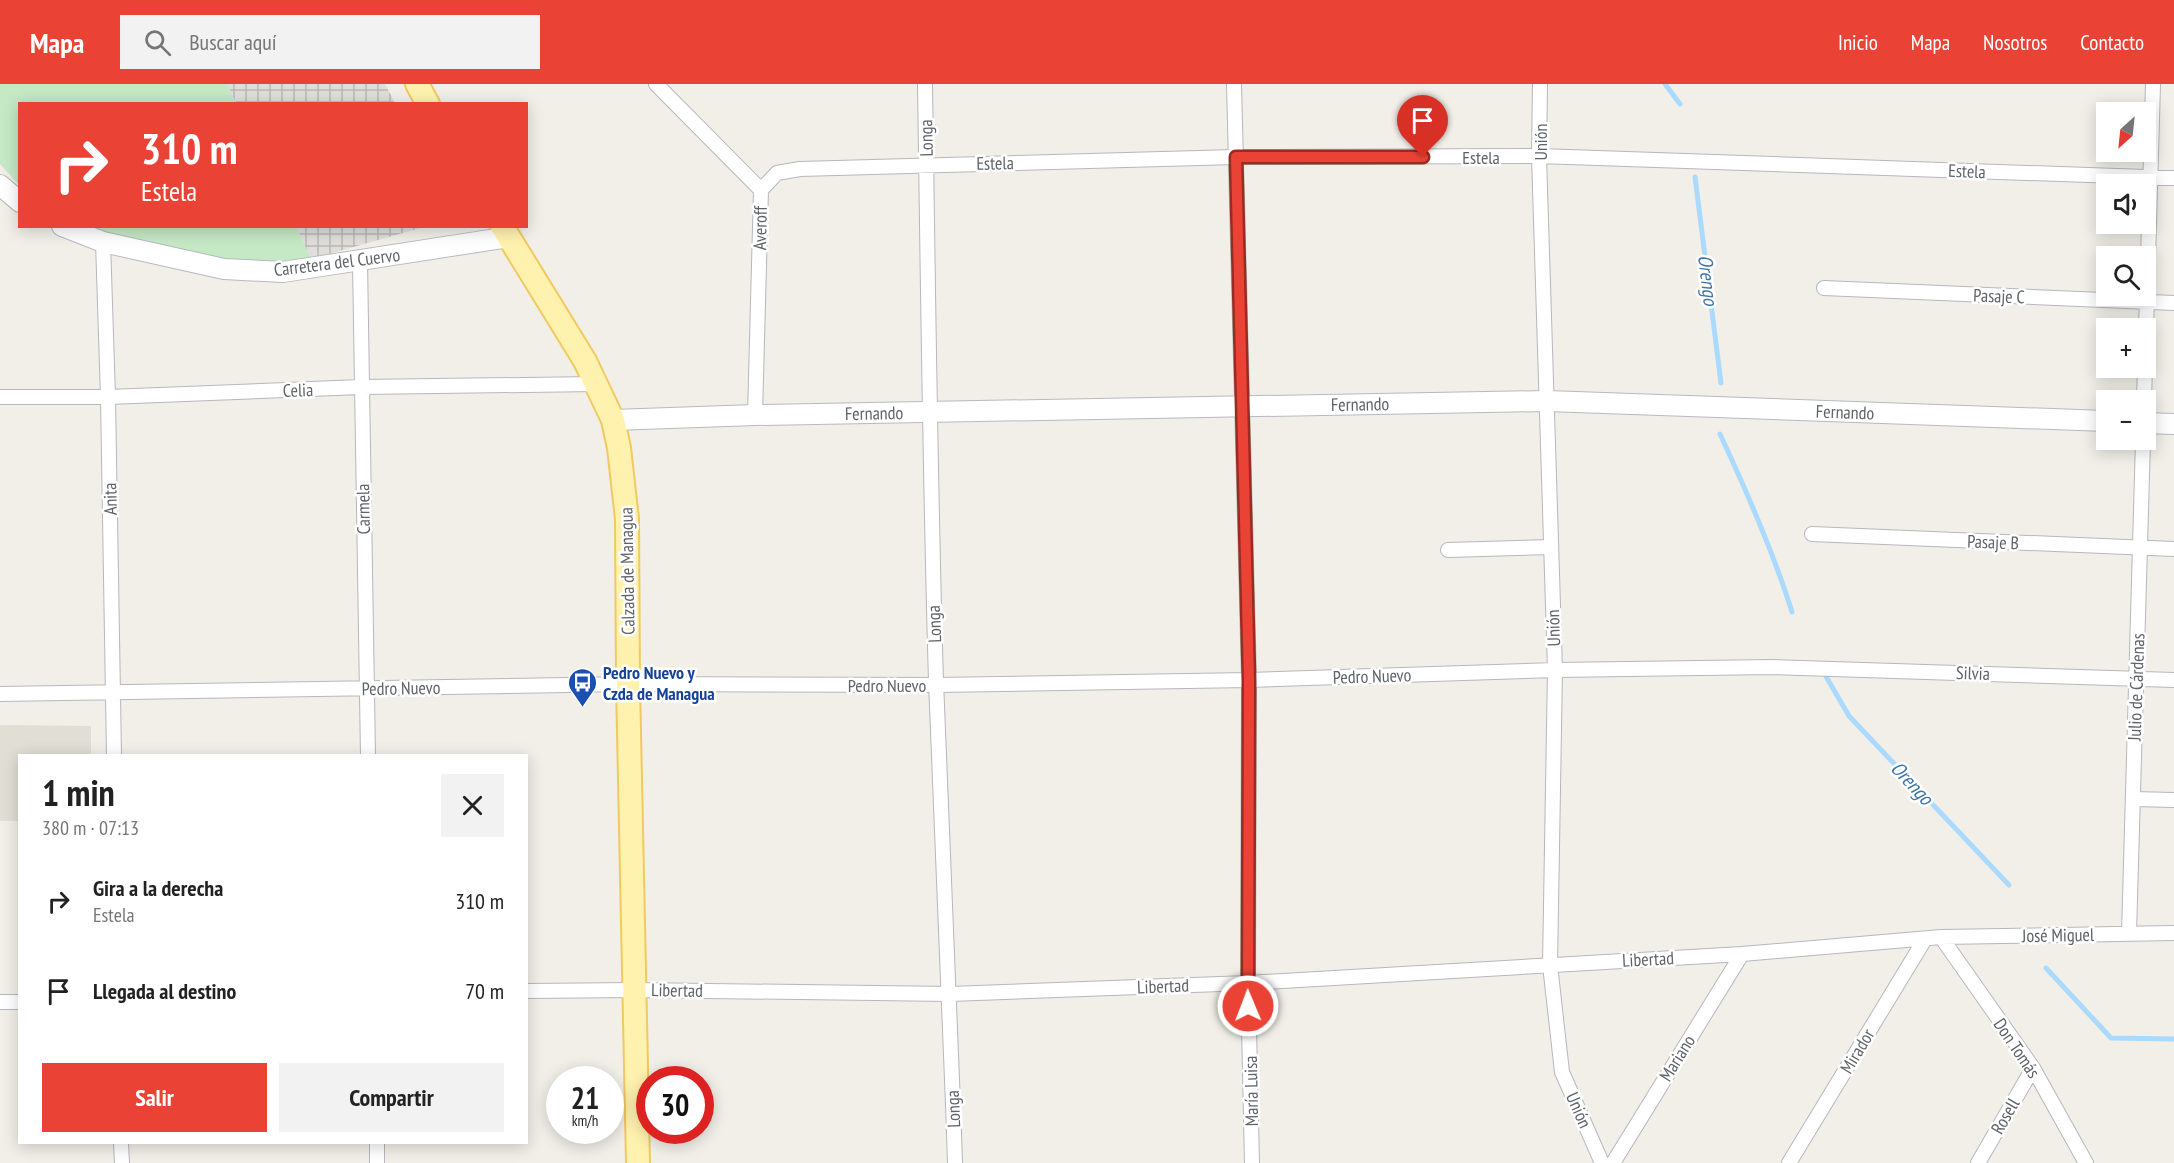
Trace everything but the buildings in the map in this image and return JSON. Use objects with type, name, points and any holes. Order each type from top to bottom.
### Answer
[{"type":"main road","points":[[417,84],[427,102]]},
{"type":"main road","name":"Calzada de Managua","points":[[505,232],[597,384],[613,420],[619,448],[627,519],[628,684],[638,1163]]},
{"type":"street","name":"Averoff","points":[[656,84],[761,190],[755,415]]},
{"type":"street","name":"Longa","points":[[925,84],[929,412],[936,685],[955,1163]]},
{"type":"street","name":"María Luisa","points":[[1234,84],[1249,680],[1248,983],[1252,1163]]},
{"type":"street","name":"Unión","points":[[1540,84],[1539,156],[1555,670],[1550,965],[1562,1072],[1602,1163]]},
{"type":"street","points":[[2151,174],[2153,84]]},
{"type":"street","name":"Estela","points":[[761,190],[777,173],[800,169],[1236,157],[1539,156],[2096,175]]},
{"type":"street","name":"Estela","points":[[2156,177],[2174,178]]},
{"type":"street","points":[[0,185],[18,199]]},
{"type":"street","name":"Carretera del Cuervo","points":[[67,228],[103,242],[224,269],[283,272],[360,261],[505,232]]},
{"type":"street","name":"Anita","points":[[103,242],[114,754]]},
{"type":"street","name":"Carmela","points":[[360,261],[368,754]]},
{"type":"street","name":"Pasaje C","points":[[1824,288],[2096,300]]},
{"type":"street","name":"Pasaje C","points":[[2156,302],[2174,303]]},
{"type":"street","points":[[2144,390],[2147,306]]},
{"type":"street","name":"Celia","points":[[0,396],[108,397],[361,387],[597,384]]},
{"type":"street","name":"Fernando","points":[[613,420],[1242,405],[1546,401],[2096,421]]},
{"type":"street","points":[[2156,423],[2174,424]]},
{"type":"street","name":"Julio de Cárdenas","points":[[2129,934],[2143,450]]},
{"type":"street","name":"Pasaje B","points":[[1812,534],[2174,549]]},
{"type":"street","points":[[1448,550],[1551,547]]},
{"type":"street","name":"Pedro Nuevo","points":[[0,694],[628,684],[936,685],[1773,667]]},
{"type":"street","name":"Silvia","points":[[1773,667],[2174,680]]},
{"type":"street","points":[[2133,799],[2174,800]]},
{"type":"street","name":"José Miguel","points":[[1941,937],[2174,933]]},
{"type":"street","name":"Libertad","points":[[528,992],[635,990],[950,994],[1248,983],[1742,954],[1941,937]]},
{"type":"street","name":"Don Tomás","points":[[1941,937],[2033,1068],[2086,1163]]},
{"type":"street","name":"Mirador","points":[[1789,1163],[1924,939]]},
{"type":"street","name":"Mariano","points":[[1613,1163],[1742,954]]},
{"type":"street","points":[[0,1002],[18,1002]]},
{"type":"street","name":"Rosell","points":[[1978,1163],[2033,1068]]},
{"type":"street","points":[[121,1144],[122,1163]]},
{"type":"street","points":[[377,1144],[378,1163]]},
{"type":"shaded area","points":[[227,84],[385,84],[394,102],[236,102]]},
{"type":"shaded area","points":[[296,228],[420,228],[311,259]]},
{"type":"shaded area","points":[[0,725],[91,726],[91,754],[18,754],[18,821],[0,821]]},
{"type":"green space","points":[[0,84],[227,84],[236,102],[18,102],[18,184],[0,164]]},
{"type":"green space","points":[[86,228],[296,228],[311,259],[293,266],[252,265]]},
{"type":"waterway","name":"Orengo","points":[[1665,84],[1680,104]]},
{"type":"waterway","name":"Orengo","points":[[1695,177],[1721,383]]},
{"type":"waterway","name":"Orengo","points":[[1720,434],[1759,522],[1792,612]]},
{"type":"waterway","name":"Orengo","points":[[1824,673],[1849,716],[2009,885]]},
{"type":"waterway","name":"Orengo","points":[[2046,968],[2111,1038],[2174,1039]]},
{"type":"place","name":"Pedro Nuevo y Czda de Managua","points":[[582,708]]},
{"type":"route","points":[[1248,1006],[1249,680],[1236,157],[1423,157]]}]
